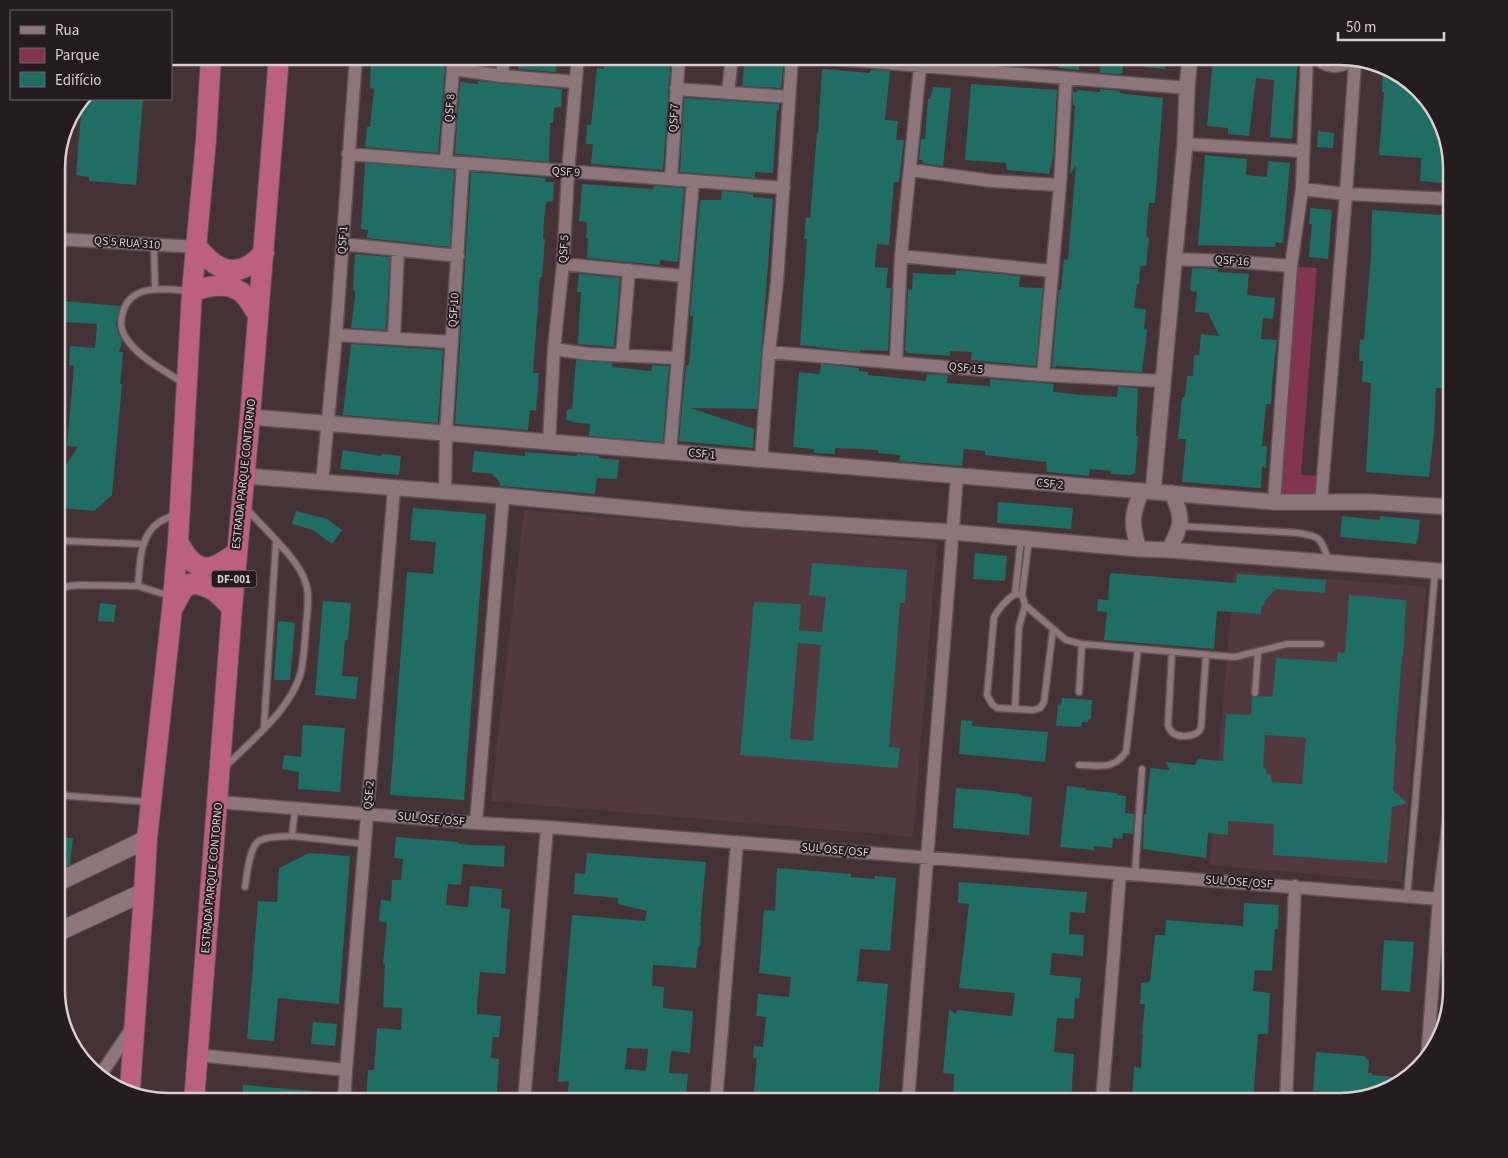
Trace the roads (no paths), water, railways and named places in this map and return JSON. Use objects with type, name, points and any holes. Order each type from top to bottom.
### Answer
[{"type":"highway","points":[[130,1086],[147,840],[178,542],[192,291],[211,65]]},
{"type":"highway","name":"ESTRADA PARQUE CONTORNO","points":[[195,1093],[221,771],[236,553],[245,476],[278,65]]},
{"type":"highway","points":[[197,247],[212,264],[236,270],[248,266],[264,253]]},
{"type":"highway","points":[[192,291],[210,286],[234,288],[242,293],[258,315]]},
{"type":"highway","points":[[178,542],[186,557],[193,564],[204,568],[214,567],[223,563],[236,553]]},
{"type":"highway","points":[[173,603],[189,584],[198,583],[208,586],[232,608]]},
{"type":"main road","points":[[65,879],[147,840]]},
{"type":"main road","points":[[65,930],[144,892]]},
{"type":"street","name":"QSF 1","points":[[322,484],[329,424],[355,65]]},
{"type":"street","name":"QSF 8","points":[[446,160],[453,65]]},
{"type":"street","points":[[502,76],[503,65]]},
{"type":"street","name":"QSF 5","points":[[549,442],[554,349],[563,264],[568,172],[577,65]]},
{"type":"street","name":"QSF 7","points":[[671,179],[678,65]]},
{"type":"street","points":[[728,92],[731,65]]},
{"type":"street","points":[[761,460],[769,352],[777,282],[791,65]]},
{"type":"street","points":[[899,65],[1186,88]]},
{"type":"street","points":[[1139,549],[1132,516],[1148,491],[1163,381],[1185,144],[1186,88],[1189,65]]},
{"type":"street","points":[[1274,502],[1290,266],[1302,189],[1307,65]]},
{"type":"street","points":[[1326,65],[1343,65]]},
{"type":"street","points":[[1321,502],[1355,66]]},
{"type":"street","points":[[896,362],[901,256],[920,67]]},
{"type":"street","points":[[453,70],[576,82]]},
{"type":"street","points":[[1043,375],[1060,185],[1066,78]]},
{"type":"street","points":[[676,89],[789,97]]},
{"type":"street","points":[[1185,144],[1302,151]]},
{"type":"street","name":"QSF 9","points":[[348,154],[446,160],[568,172],[784,188]]},
{"type":"street","name":"QSF 10","points":[[336,335],[452,342],[464,163]]},
{"type":"street","points":[[911,170],[992,181],[1060,185]]},
{"type":"street","points":[[670,452],[693,181]]},
{"type":"street","points":[[1302,189],[1346,194],[1443,199]]},
{"type":"street","name":"QS 5 RUA 310","points":[[65,239],[197,247]]},
{"type":"street","points":[[343,244],[458,256]]},
{"type":"street","points":[[394,338],[398,250]]},
{"type":"street","points":[[901,256],[1052,271]]},
{"type":"street","name":"QSF 16","points":[[1173,259],[1232,261],[1290,266]]},
{"type":"street","points":[[563,264],[684,276]]},
{"type":"street","points":[[622,355],[629,270]]},
{"type":"street","points":[[444,492],[452,342]]},
{"type":"street","points":[[554,349],[589,354],[678,358]]},
{"type":"street","name":"QSF 15","points":[[769,352],[1043,375],[1163,381]]},
{"type":"street","name":"CSF 1","points":[[250,417],[957,476]]},
{"type":"street","points":[[245,476],[322,484],[503,496],[745,518],[952,532],[1139,549],[1443,571]]},
{"type":"street","points":[[909,1093],[957,476]]},
{"type":"street","name":"CSF 2","points":[[957,476],[1148,491]]},
{"type":"street","name":"QSE 2","points":[[345,1093],[394,489]]},
{"type":"street","points":[[1148,491],[1274,502],[1371,502],[1443,506]]},
{"type":"street","points":[[1169,550],[1181,521],[1180,511],[1172,493]]},
{"type":"street","points":[[476,823],[503,496]]},
{"type":"street","name":"SUL OSE/OSF","points":[[218,802],[476,823],[547,826],[1443,899]]},
{"type":"street","points":[[525,1093],[547,826]]},
{"type":"street","points":[[717,1093],[737,842]]},
{"type":"street","points":[[1428,1043],[1443,867]]},
{"type":"street","points":[[1103,1093],[1120,873]]},
{"type":"street","points":[[1286,1093],[1295,886]]},
{"type":"street","points":[[103,1070],[135,1024]]},
{"type":"street","points":[[197,1055],[346,1070]]},
{"type":"lane","points":[[154,246],[155,288]]},
{"type":"lane","points":[[186,385],[145,357],[124,337],[121,322],[123,310],[127,303],[133,296],[144,291],[155,288],[192,291]]},
{"type":"lane","points":[[221,771],[282,707],[292,692],[301,673],[308,606],[306,584],[297,565],[242,504]]},
{"type":"lane","points":[[138,586],[141,550],[145,539],[157,523],[180,512]]},
{"type":"lane","points":[[1179,526],[1299,533],[1316,536],[1321,541],[1330,562]]},
{"type":"lane","points":[[1025,538],[1018,595],[1025,605],[1066,640],[1082,644],[1235,657],[1258,653],[1287,644],[1321,644]]},
{"type":"lane","points":[[65,541],[144,544]]},
{"type":"lane","points":[[264,727],[276,542]]},
{"type":"lane","points":[[1407,897],[1435,571]]},
{"type":"lane","points":[[65,587],[78,585],[138,586],[173,603]]},
{"type":"lane","points":[[1018,595],[1000,607],[994,617],[987,695],[992,704],[997,708],[1034,710],[1040,708],[1044,702],[1053,629]]},
{"type":"lane","points":[[1015,709],[1019,627],[1025,605]]},
{"type":"lane","points":[[1079,692],[1082,644]]},
{"type":"lane","points":[[1079,765],[1112,766],[1126,752],[1138,649]]},
{"type":"lane","points":[[1172,652],[1168,725],[1173,733],[1178,735],[1194,735],[1201,728],[1206,655]]},
{"type":"lane","points":[[1255,694],[1258,653]]},
{"type":"lane","points":[[1135,874],[1142,768]]},
{"type":"lane","points":[[65,796],[151,802]]},
{"type":"lane","points":[[292,836],[296,809]]},
{"type":"lane","points":[[245,887],[252,849],[255,843],[260,840],[292,836],[365,844]]}]
